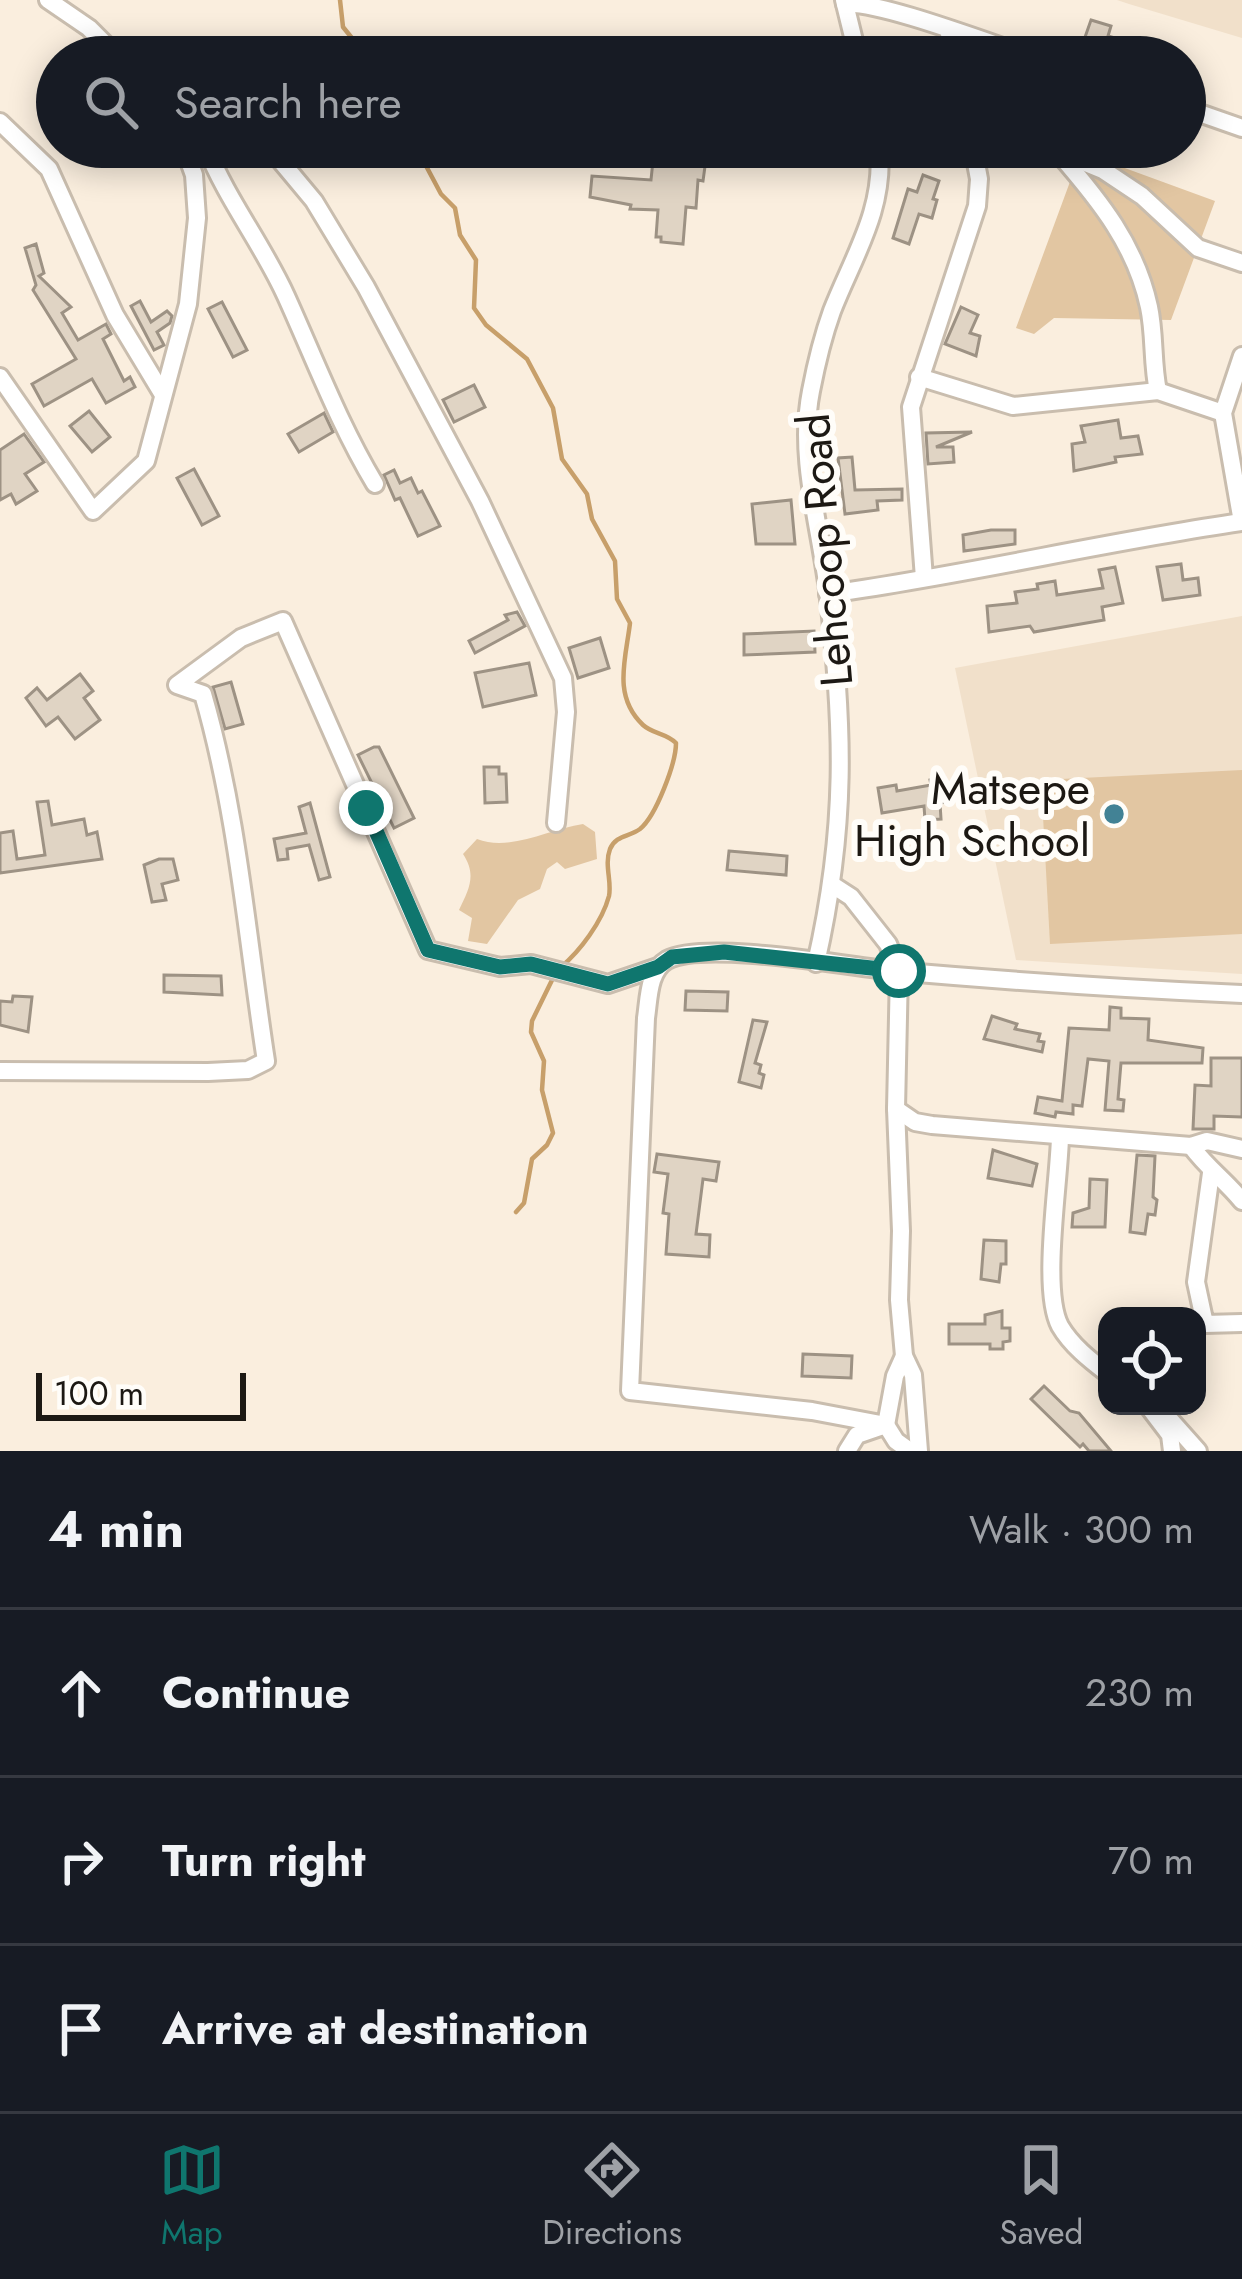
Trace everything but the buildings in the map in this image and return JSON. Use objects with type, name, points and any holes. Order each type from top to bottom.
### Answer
[{"type":"street","points":[[48,0],[96,36]]},
{"type":"street","points":[[853,36],[844,2],[855,2],[931,36]]},
{"type":"street","points":[[1206,115],[1242,128]]},
{"type":"street","points":[[0,122],[36,157]]},
{"type":"street","points":[[48,168],[116,315],[163,393]]},
{"type":"street","points":[[0,377],[93,511],[146,461],[188,304],[197,218],[192,168]]},
{"type":"street","points":[[214,168],[285,293],[317,374],[375,484]]},
{"type":"street","points":[[285,168],[323,214],[388,327],[480,501],[563,677],[566,712],[556,823]]},
{"type":"street","name":"Lehcoop Road","points":[[816,962],[834,886],[842,722],[808,458],[808,415],[831,314],[878,202],[879,168]]},
{"type":"street","points":[[924,578],[910,407],[976,206],[977,168]]},
{"type":"street","points":[[1069,168],[1105,207],[1140,268],[1150,310],[1158,391]]},
{"type":"street","points":[[1098,168],[1142,196],[1198,248],[1242,263]]},
{"type":"street","points":[[828,593],[1242,522],[1223,413],[1242,356]]},
{"type":"street","points":[[919,377],[1013,406],[1158,391],[1223,413]]},
{"type":"street","points":[[0,1071],[208,1072],[248,1070],[266,1061],[249,953],[250,923],[216,741],[203,694],[177,685],[241,638],[283,621],[428,950],[500,967],[531,964],[608,984],[658,967],[672,957],[724,952],[899,971],[1242,994]]},
{"type":"street","points":[[834,886],[851,896],[888,944],[899,971],[899,1300],[904,1356],[913,1375],[901,1444]]},
{"type":"street","points":[[658,967],[646,1018],[630,1391],[812,1411],[901,1444]]},
{"type":"street","points":[[896,1108],[915,1121],[932,1125],[1192,1146],[1208,1141],[1242,1149]]},
{"type":"street","points":[[1060,1137],[1055,1313],[1068,1337],[1098,1365]]},
{"type":"street","points":[[1192,1146],[1242,1201]]},
{"type":"street","points":[[1217,1175],[1242,1183]]},
{"type":"street","points":[[1217,1175],[1196,1282],[1205,1324],[1242,1323]]},
{"type":"street","points":[[901,1444],[895,1376],[904,1356]]},
{"type":"street","points":[[1155,1415],[1170,1435],[1172,1451]]},
{"type":"street","points":[[1166,1415],[1198,1451]]},
{"type":"street","points":[[848,1451],[857,1436],[901,1444]]},
{"type":"shaded area","points":[[1117,0],[1242,0],[1242,38],[1129,4]]},
{"type":"shaded area","points":[[1075,168],[1125,168],[1215,201],[1171,320],[1054,318],[1034,334],[1016,328]]},
{"type":"shaded area","name":"Matsepe High School","points":[[1242,616],[1242,974],[1016,960],[955,668]]},
{"type":"shaded area","points":[[1242,770],[1242,934],[1050,944],[1041,780]]},
{"type":"shaded area","points":[[583,824],[595,832],[597,859],[565,869],[557,862],[547,869],[540,889],[518,900],[487,944],[468,941],[472,918],[459,910],[471,875],[463,854],[477,839],[503,843]]},
{"type":"waterway","points":[[340,0],[343,27],[350,36]]},
{"type":"waterway","points":[[427,168],[455,208],[460,235],[476,260],[474,308],[486,325],[527,359],[553,408],[562,459],[587,494],[592,519],[615,561],[617,599],[630,623],[623,676],[627,702],[643,725],[676,743],[669,776],[652,813],[640,829],[610,849],[609,896],[601,916],[561,967]]},
{"type":"waterway","points":[[516,1212],[524,1203],[532,1159],[553,1133],[542,1090],[544,1061],[531,1032],[554,976]]},
{"type":"place","name":"Matsepe High School","points":[[1114,814]]},
{"type":"route","points":[[366,808],[428,950],[500,967],[531,964],[608,984],[658,967],[672,957],[724,952],[899,971]]}]
